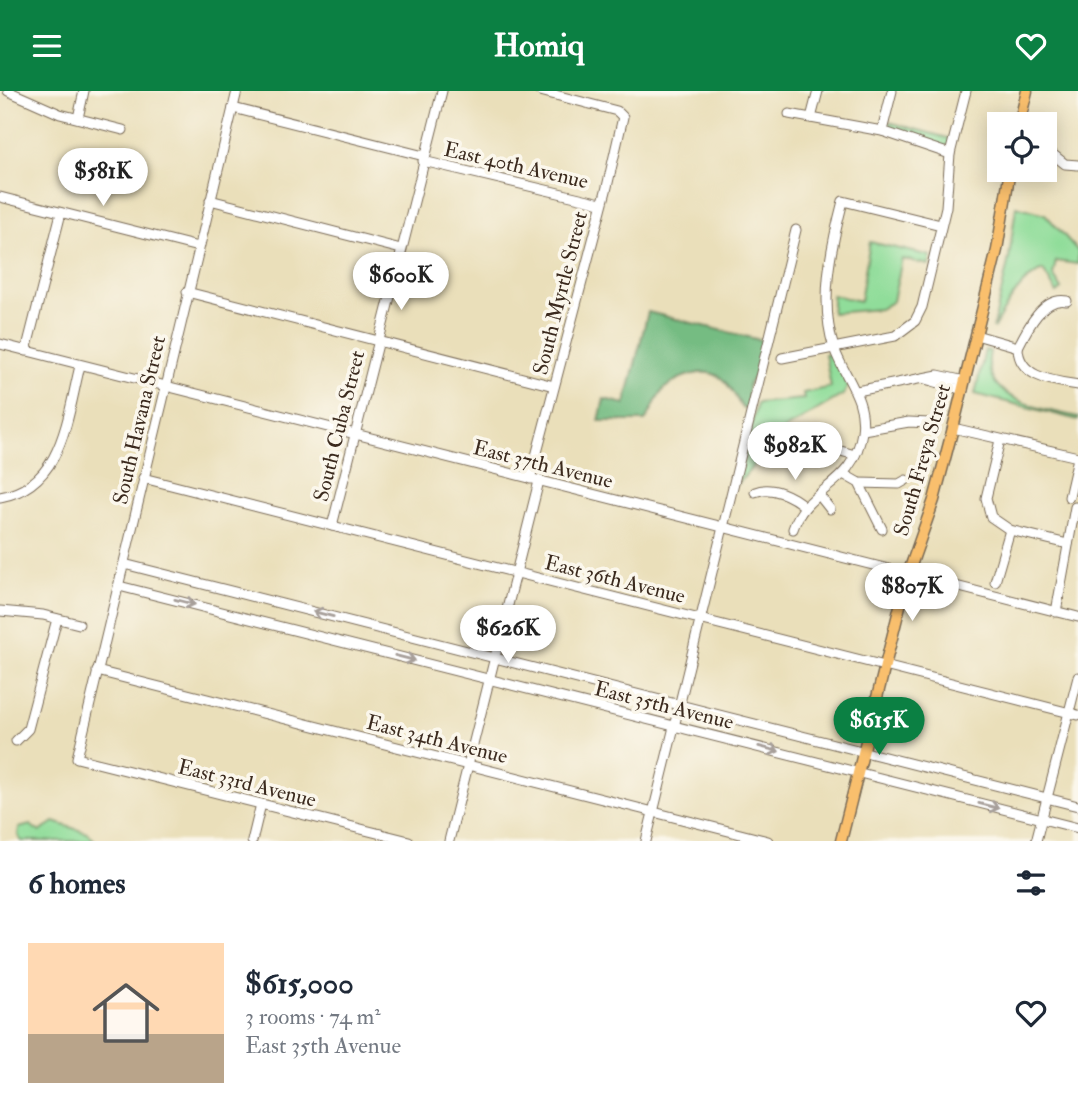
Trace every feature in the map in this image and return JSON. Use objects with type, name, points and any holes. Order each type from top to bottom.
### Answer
[{"type":"main road","points":[[1022,112],[1027,91]]},
{"type":"main road","name":"South Freya Street","points":[[841,841],[908,574],[934,500],[964,386],[997,250],[1008,182]]},
{"type":"street","points":[[8,91],[78,118],[123,130]]},
{"type":"street","points":[[78,118],[84,91]]},
{"type":"street","name":"South Havana Street","points":[[77,758],[237,91]]},
{"type":"street","name":"South Cuba Street","points":[[332,526],[442,91]]},
{"type":"street","name":"South Myrtle Street","points":[[449,841],[516,572],[554,386],[623,117],[617,111],[540,91]]},
{"type":"street","points":[[811,118],[818,91]]},
{"type":"street","points":[[882,131],[892,91]]},
{"type":"street","points":[[782,358],[895,336],[915,321],[922,307],[946,207],[950,154],[967,91]]},
{"type":"street","name":"East 40th Avenue","points":[[233,108],[601,203]]},
{"type":"street","points":[[789,114],[882,131],[950,154]]},
{"type":"street","points":[[1057,158],[1065,164],[1078,165]]},
{"type":"street","points":[[0,197],[198,247]]},
{"type":"street","points":[[210,200],[401,249]]},
{"type":"street","points":[[793,529],[805,507],[845,475],[863,430],[857,391],[842,369],[827,314],[833,246],[843,201],[941,225]]},
{"type":"street","points":[[26,351],[61,213]]},
{"type":"street","points":[[646,841],[781,281],[796,230]]},
{"type":"street","points":[[187,292],[554,386]]},
{"type":"street","points":[[1014,347],[1049,304],[1067,301]]},
{"type":"street","points":[[976,337],[1014,347]]},
{"type":"street","name":"East 37th Avenue","points":[[0,344],[1078,617]]},
{"type":"street","points":[[1014,347],[1028,372],[1078,385]]},
{"type":"street","points":[[0,497],[28,488],[51,467],[59,447],[80,366]]},
{"type":"street","points":[[857,391],[924,378],[964,386]]},
{"type":"street","points":[[863,430],[909,422],[932,423]]},
{"type":"street","points":[[953,428],[1078,458],[1069,497]]},
{"type":"street","points":[[798,439],[855,455]]},
{"type":"street","points":[[1000,440],[986,504],[991,517],[1010,530],[1069,544]]},
{"type":"street","points":[[845,475],[859,483],[899,484],[906,480]]},
{"type":"street","name":"East 36th Avenue","points":[[144,478],[1073,714]]},
{"type":"street","points":[[859,483],[870,509],[884,522]]},
{"type":"street","points":[[755,492],[768,490],[795,498],[805,507]]},
{"type":"street","points":[[819,495],[830,509]]},
{"type":"street","points":[[1058,612],[1075,507]]},
{"type":"street","points":[[995,582],[1010,530]]},
{"type":"street","name":"East 35th Avenue","points":[[124,564],[1078,806]]},
{"type":"street","name":"East 35th Avenue","points":[[119,586],[1078,828]]},
{"type":"street","points":[[0,611],[57,618],[79,624]]},
{"type":"street","points":[[16,741],[28,729],[57,618]]},
{"type":"street","name":"East 34th Avenue","points":[[97,671],[768,841]]},
{"type":"street","points":[[1036,841],[1073,714],[1078,677]]},
{"type":"street","name":"East 33rd Avenue","points":[[77,758],[409,841]]},
{"type":"street","points":[[252,841],[261,804]]},
{"type":"green space","points":[[889,122],[951,139],[949,145],[943,148],[889,129]]},
{"type":"green space","points":[[1016,206],[1045,214],[1078,251],[1078,264],[1056,261],[1053,275],[1062,289],[1057,293],[1043,270],[1027,280],[1014,295],[993,329],[1009,258]]},
{"type":"green space","points":[[870,242],[931,256],[929,265],[902,259],[893,301],[880,309],[832,313],[832,295],[860,301]]},
{"type":"green space","points":[[648,312],[764,341],[755,376],[748,385],[748,410],[742,408],[724,381],[712,373],[704,373],[683,377],[671,383],[659,395],[645,421],[599,421],[604,399],[625,404]]},
{"type":"green space","points":[[985,350],[990,351],[989,368],[994,381],[1004,392],[1032,406],[1078,417],[1078,420],[975,394]]},
{"type":"green space","points":[[825,354],[833,355],[848,386],[844,394],[785,429],[737,485],[757,403],[804,399],[803,393],[831,387]]},
{"type":"green space","points":[[54,822],[88,833],[95,841],[21,841],[18,835],[19,828],[30,825],[40,832]]}]
